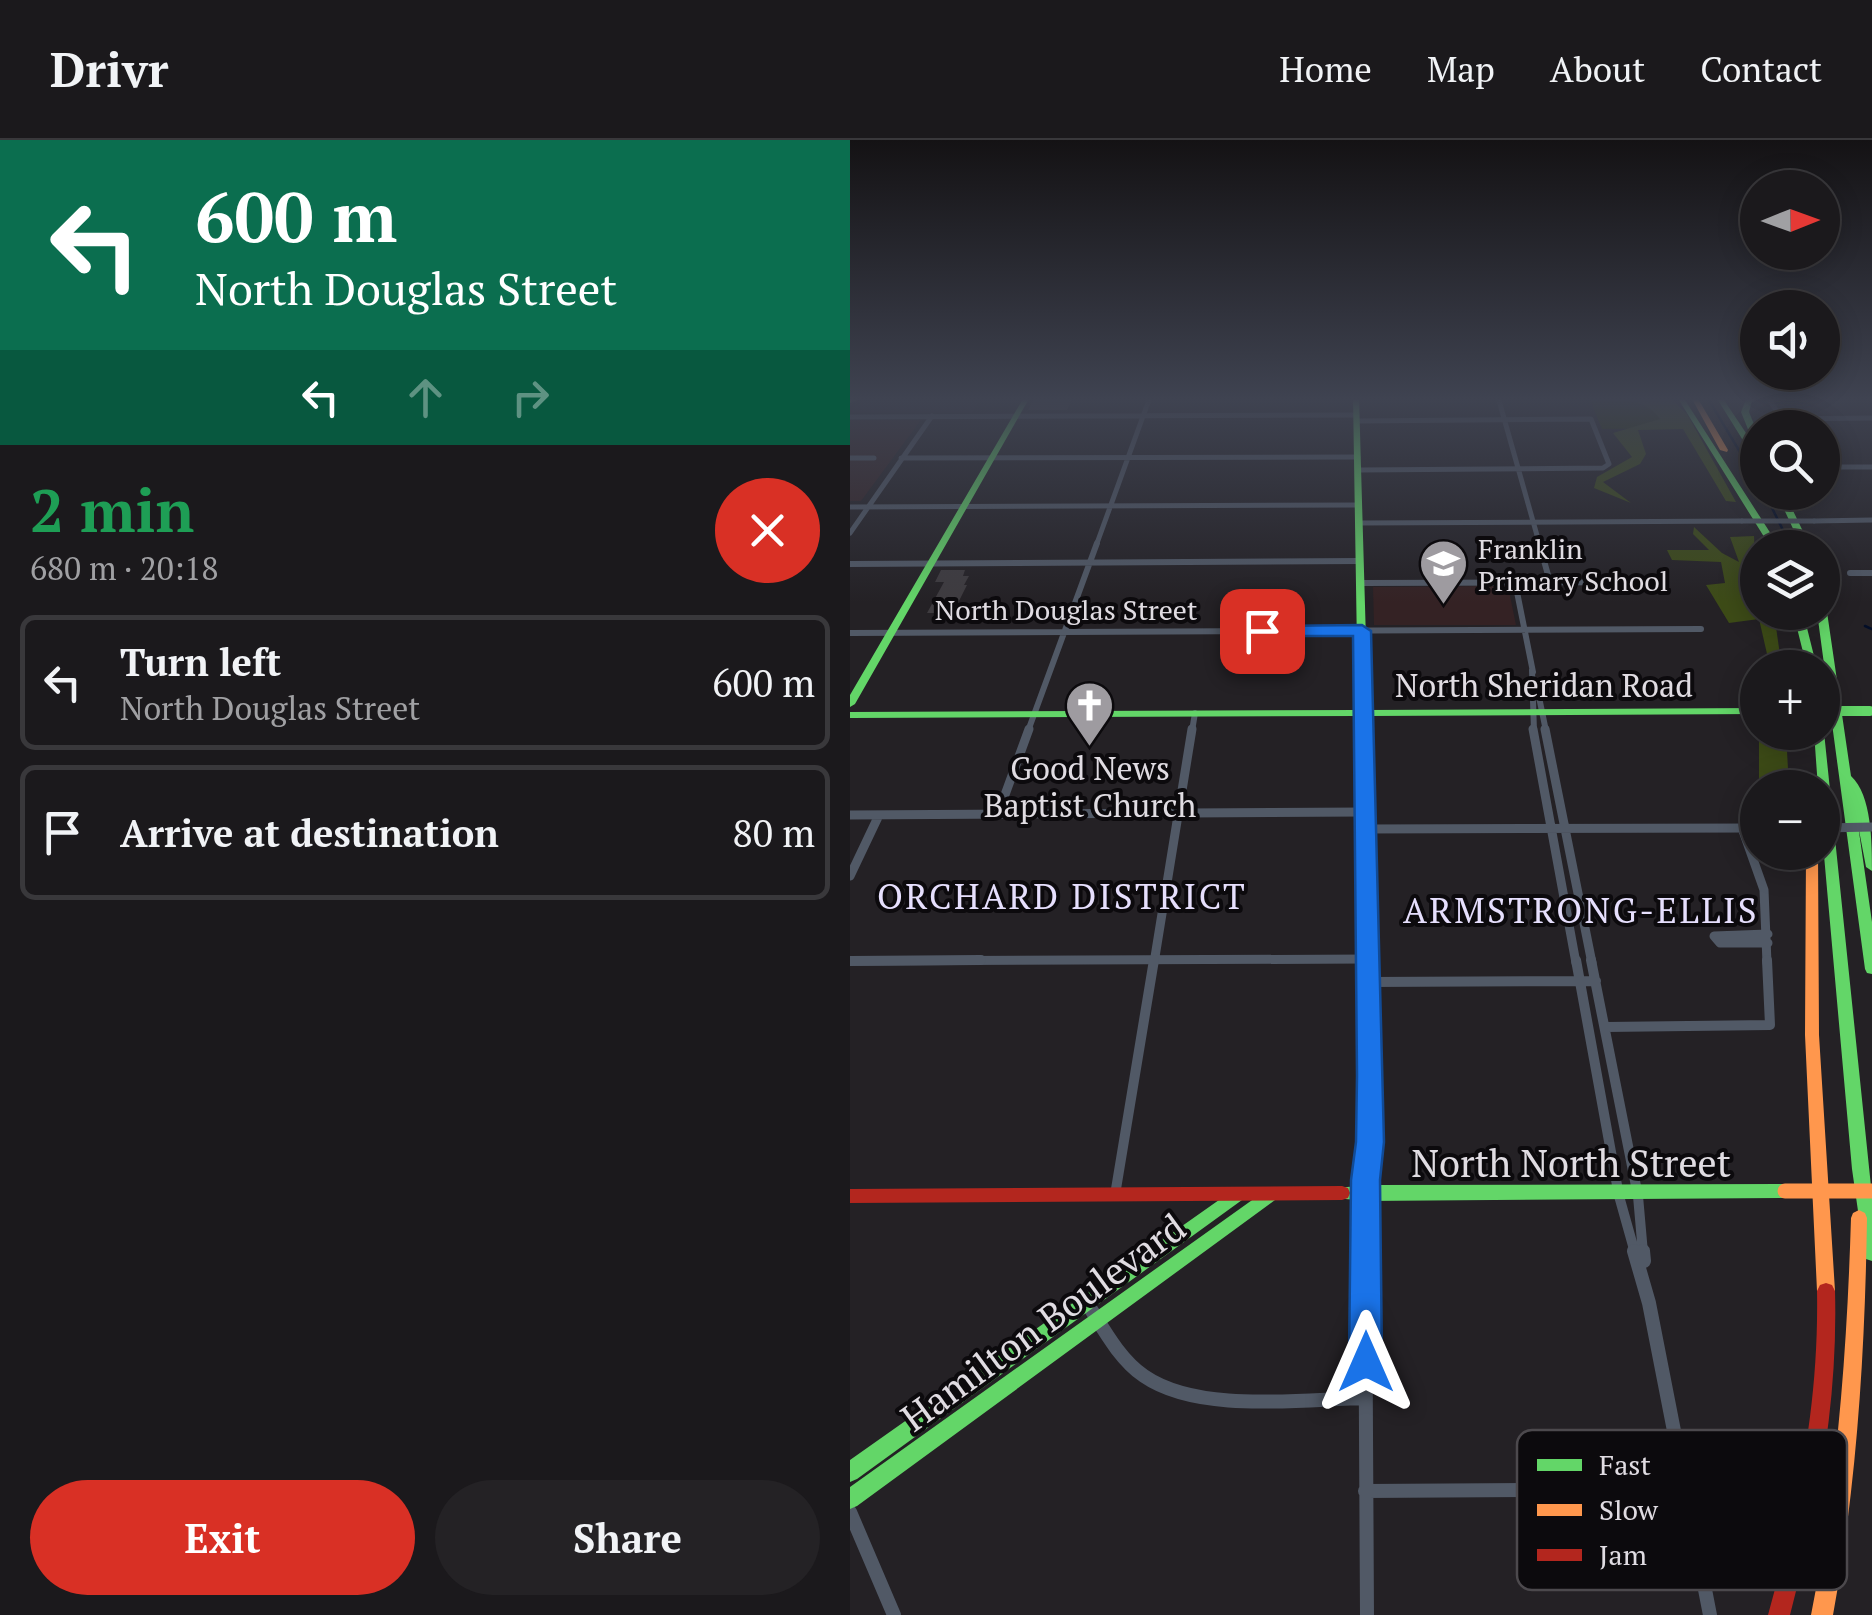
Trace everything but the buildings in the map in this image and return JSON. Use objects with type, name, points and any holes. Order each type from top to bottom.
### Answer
[{"type":"main road","points":[[850,704],[987,466]]},
{"type":"main road","points":[[1358,466],[1369,982],[1370,1134],[1365,1194]]},
{"type":"main road","points":[[1724,466],[1765,530]]},
{"type":"main road","points":[[1732,466],[1767,530]]},
{"type":"main road","points":[[1824,630],[1872,969]]},
{"type":"main road","points":[[1840,711],[1871,711]]},
{"type":"main road","name":"North Sheridan Road","points":[[850,715],[1740,712]]},
{"type":"main road","points":[[1840,755],[1860,806],[1872,866]]},
{"type":"main road","points":[[1812,870],[1812,1035],[1827,1304],[1820,1430]]},
{"type":"main road","points":[[1831,870],[1872,1253]]},
{"type":"main road","points":[[1847,1470],[1860,1169]]},
{"type":"main road","name":"North North Street","points":[[850,1196],[1872,1192]]},
{"type":"main road","name":"Hamilton Boulevard","points":[[850,1472],[1238,1194]]},
{"type":"main road","name":"Hamilton Boulevard","points":[[850,1499],[1271,1194]]},
{"type":"main road","points":[[1779,1615],[1786,1590]]},
{"type":"main road","points":[[1822,1615],[1827,1590]]},
{"type":"street","points":[[850,532],[896,466]]},
{"type":"street","points":[[998,814],[1123,466]]},
{"type":"street","points":[[1434,466],[1518,469],[1608,466]]},
{"type":"street","points":[[1517,466],[1550,582]]},
{"type":"street","points":[[1840,468],[1870,469]]},
{"type":"street","points":[[850,506],[1359,505]]},
{"type":"street","points":[[1360,523],[1872,520]]},
{"type":"street","points":[[850,564],[1360,562]]},
{"type":"street","points":[[1850,573],[1872,573]]},
{"type":"street","points":[[1515,582],[1532,670],[1552,829],[1618,1193],[1650,1302]]},
{"type":"street","points":[[1361,583],[1664,582]]},
{"type":"street","name":"North Douglas Street","points":[[850,632],[1701,629]]},
{"type":"street","points":[[1115,1195],[1194,713]]},
{"type":"street","points":[[1538,713],[1566,829],[1638,1193],[1650,1302],[1675,1430]]},
{"type":"street","points":[[850,816],[1365,812]]},
{"type":"street","points":[[850,876],[879,816]]},
{"type":"street","points":[[1840,828],[1872,827]]},
{"type":"street","points":[[1365,829],[1740,828]]},
{"type":"street","points":[[1606,1027],[1770,1025],[1768,938],[1757,870]]},
{"type":"street","points":[[850,961],[1368,958]]},
{"type":"street","points":[[1369,982],[1596,981]]},
{"type":"street","points":[[1365,1194],[1367,1615]]},
{"type":"street","points":[[1088,1302],[1136,1369],[1169,1390],[1202,1398],[1366,1398]]},
{"type":"street","points":[[1365,1491],[1517,1490]]},
{"type":"street","points":[[850,1512],[894,1615]]},
{"type":"street","points":[[1705,1590],[1710,1615]]},
{"type":"shaded area","points":[[850,466],[887,466],[861,501],[850,501]]},
{"type":"shaded area","name":"Franklin Primary School","points":[[1508,586],[1516,625],[1374,625],[1373,587]]},
{"type":"green space","points":[[1617,466],[1636,466],[1603,482],[1631,503],[1594,488],[1597,477]]},
{"type":"green space","points":[[1705,466],[1716,466],[1736,502],[1726,501]]},
{"type":"green space","points":[[1694,527],[1722,553],[1739,562],[1730,537],[1740,537],[1740,622],[1729,623],[1706,585],[1725,583],[1721,562],[1672,560],[1667,550],[1709,550],[1693,534]]},
{"type":"green space","points":[[1762,630],[1776,630],[1779,650],[1766,650]]},
{"type":"green space","points":[[1759,750],[1787,750],[1788,770],[1759,770]]},
{"type":"waterway","points":[[1773,510],[1783,530]]},
{"type":"waterway","points":[[1865,626],[1872,629]]},
{"type":"traffic: fast","points":[[850,704],[987,466]]},
{"type":"traffic: fast","points":[[1358,466],[1369,982],[1370,1134],[1365,1194]]},
{"type":"traffic: fast","points":[[1724,466],[1765,530]]},
{"type":"traffic: fast","points":[[1789,510],[1798,530]]},
{"type":"traffic: fast","points":[[1802,630],[1808,650]]},
{"type":"traffic: fast","points":[[1825,630],[1872,969]]},
{"type":"traffic: fast","points":[[850,715],[1740,711]]},
{"type":"traffic: fast","points":[[1840,711],[1870,711]]},
{"type":"traffic: fast","points":[[1821,750],[1860,1169],[1872,1253]]},
{"type":"traffic: fast","points":[[1850,779],[1860,806],[1872,867]]},
{"type":"traffic: fast","points":[[1342,1193],[1785,1191]]},
{"type":"traffic: fast","points":[[850,1472],[1236,1195]]},
{"type":"traffic: fast","points":[[850,1499],[1269,1195]]},
{"type":"traffic: slow","points":[[1812,870],[1812,1035],[1826,1291]]},
{"type":"traffic: slow","points":[[1785,1191],[1872,1191]]},
{"type":"traffic: slow","points":[[1847,1445],[1859,1218]]},
{"type":"traffic: slow","points":[[1822,1615],[1827,1590]]},
{"type":"traffic: jam","points":[[850,1196],[1342,1193]]},
{"type":"traffic: jam","points":[[1819,1430],[1825,1374],[1826,1291]]},
{"type":"traffic: jam","points":[[1779,1615],[1785,1590]]},
{"type":"place","name":"Franklin Primary School","points":[[1443,606]]},
{"type":"place","name":"Good News Baptist Church","points":[[1090,748]]},
{"type":"district","name":"ORCHARD DISTRICT","points":[[1062,896]]},
{"type":"district","name":"ARMSTRONG-ELLIS","points":[[1581,910]]},
{"type":"route","points":[[1262,631],[1362,631],[1370,1076],[1370,1142],[1365,1180],[1366,1362]]}]
